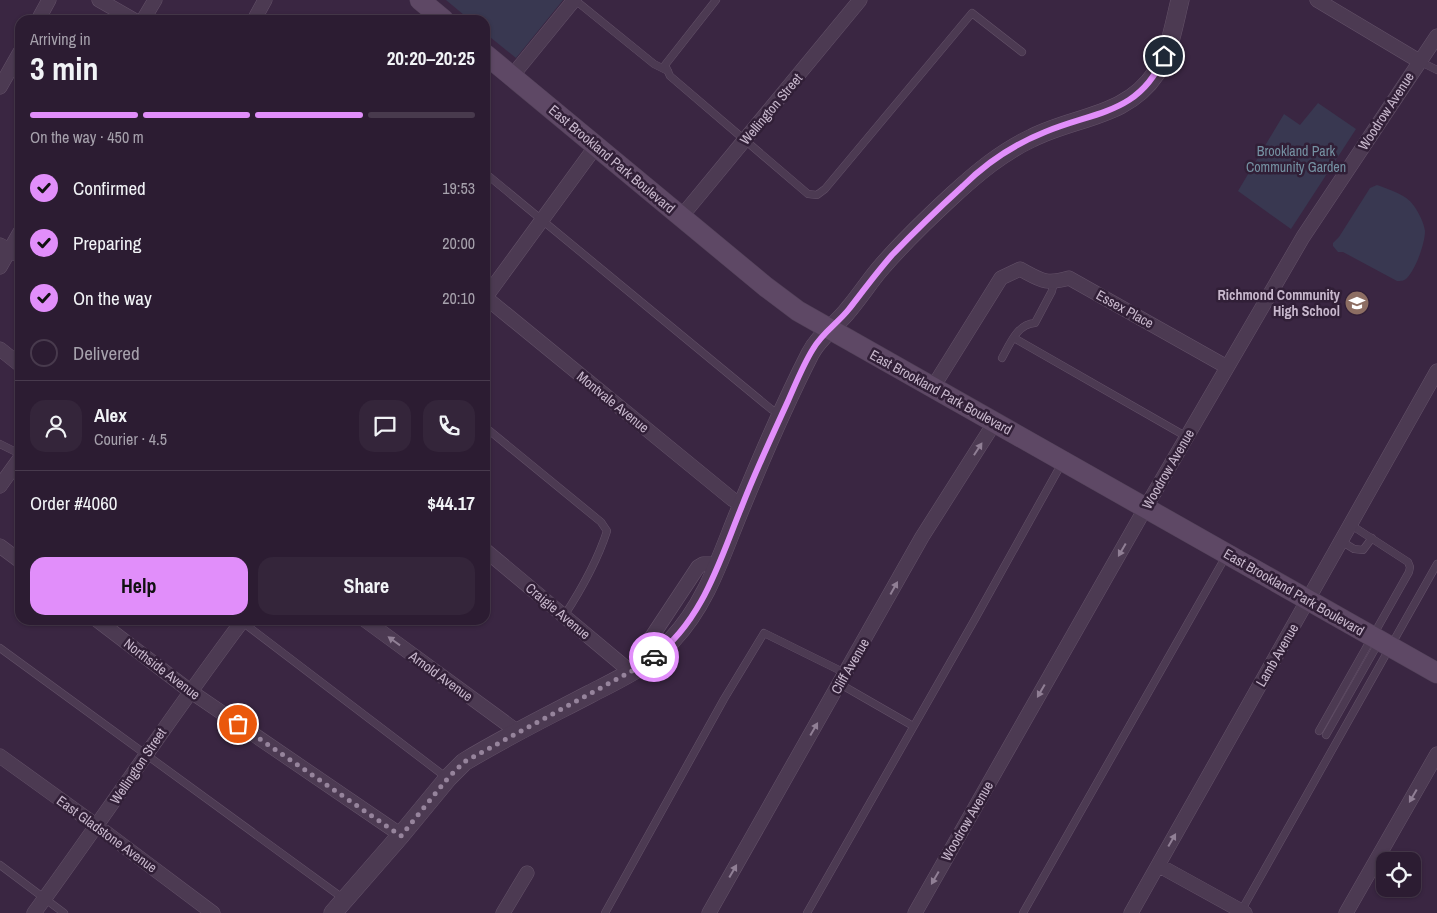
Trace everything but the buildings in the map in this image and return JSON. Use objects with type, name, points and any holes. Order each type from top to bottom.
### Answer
[{"type":"main road","points":[[420,0],[437,15]]},
{"type":"main road","name":"East Brookland Park Boulevard","points":[[490,58],[786,302],[830,329],[1437,672]]},
{"type":"street","points":[[41,15],[49,0]]},
{"type":"street","points":[[99,0],[125,15]]},
{"type":"street","points":[[146,15],[155,0]]},
{"type":"street","points":[[257,15],[265,0]]},
{"type":"street","points":[[512,76],[574,0]]},
{"type":"street","name":"Wellington Street","points":[[681,217],[860,0]]},
{"type":"street","points":[[338,906],[401,836],[448,778],[464,762],[648,662],[671,642],[691,618],[702,599],[719,564],[742,505],[817,342],[849,309],[878,271],[905,241],[966,183],[997,158],[1031,138],[1066,124],[1108,111],[1122,105],[1138,94],[1160,66],[1180,0]]},
{"type":"street","points":[[1317,0],[1419,61]]},
{"type":"street","name":"Woodrow Avenue","points":[[916,913],[1146,508],[1303,237],[1437,36]]},
{"type":"street","points":[[0,87],[15,61]]},
{"type":"street","points":[[490,291],[596,146]]},
{"type":"street","points":[[0,268],[10,250]]},
{"type":"street","name":"Essex Place","points":[[933,387],[1001,278],[1020,269],[1045,282],[1069,278],[1227,367]]},
{"type":"street","name":"Montvale Avenue","points":[[490,302],[732,499],[742,505]]},
{"type":"street","points":[[0,349],[15,361]]},
{"type":"street","name":"Lamb Avenue","points":[[1131,913],[1437,371]]},
{"type":"street","name":"Cliff Avenue","points":[[709,913],[922,537],[995,422]]},
{"type":"street","points":[[0,486],[15,465]]},
{"type":"street","points":[[0,546],[15,557]]},
{"type":"street","name":"Craigie Avenue","points":[[490,554],[630,672]]},
{"type":"street","name":"Northside Avenue","points":[[104,625],[190,690],[401,836]]},
{"type":"street","name":"Wellington Street","points":[[34,913],[146,756],[190,690],[238,625]]},
{"type":"street","name":"Arnold Avenue","points":[[371,625],[518,732]]},
{"type":"street","points":[[1346,913],[1437,754]]},
{"type":"street","name":"East Gladstone Avenue","points":[[0,756],[213,913]]},
{"type":"street","points":[[1158,865],[1242,912]]},
{"type":"street","points":[[504,913],[526,874]]},
{"type":"lane","points":[[574,0],[654,64],[668,71]]},
{"type":"lane","points":[[716,0],[665,65],[670,76],[808,194],[817,195],[825,189],[972,13],[1022,52]]},
{"type":"lane","points":[[1419,61],[1437,70]]},
{"type":"lane","points":[[490,177],[771,409],[782,416]]},
{"type":"lane","points":[[1002,358],[1021,327],[1035,323],[1052,291],[1054,282]]},
{"type":"lane","points":[[1014,338],[1187,437]]},
{"type":"lane","points":[[490,431],[601,522],[607,532],[602,547],[564,616]]},
{"type":"lane","points":[[0,444],[15,452]]},
{"type":"lane","points":[[806,913],[975,619],[1063,461]]},
{"type":"lane","points":[[1242,912],[1381,641],[1409,572],[1408,562],[1351,525]]},
{"type":"lane","points":[[1341,541],[1359,550],[1363,550],[1372,538]]},
{"type":"lane","points":[[1023,913],[1227,554]]},
{"type":"lane","points":[[1322,733],[1381,641],[1437,564]]},
{"type":"lane","points":[[246,625],[448,778]]},
{"type":"lane","points":[[606,913],[724,699],[764,633],[843,679],[913,726]]},
{"type":"lane","points":[[0,648],[146,756],[338,906]]},
{"type":"lane","points":[[0,865],[64,913]]},
{"type":"green space","points":[[446,0],[563,0],[516,58],[490,37],[490,15],[464,15]]},
{"type":"green space","name":"Brookland Park Community Garden","points":[[1318,103],[1356,129],[1291,229],[1238,191],[1284,114],[1300,125]]},
{"type":"green space","points":[[1377,185],[1407,198],[1416,209],[1425,231],[1417,262],[1410,274],[1402,281],[1397,281],[1343,252],[1338,252],[1333,246],[1333,243],[1339,237],[1370,188]]},
{"type":"way so far","points":[[238,724],[401,836],[448,778],[464,762],[630,672],[654,657]]},
{"type":"place","name":"Richmond Community High School","points":[[1357,303]]},
{"type":"route","points":[[654,657],[682,630],[702,599],[719,564],[742,505],[817,342],[849,309],[893,254],[940,207],[979,172],[997,158],[1031,138],[1066,124],[1108,111],[1131,100],[1151,79],[1164,56]]}]
